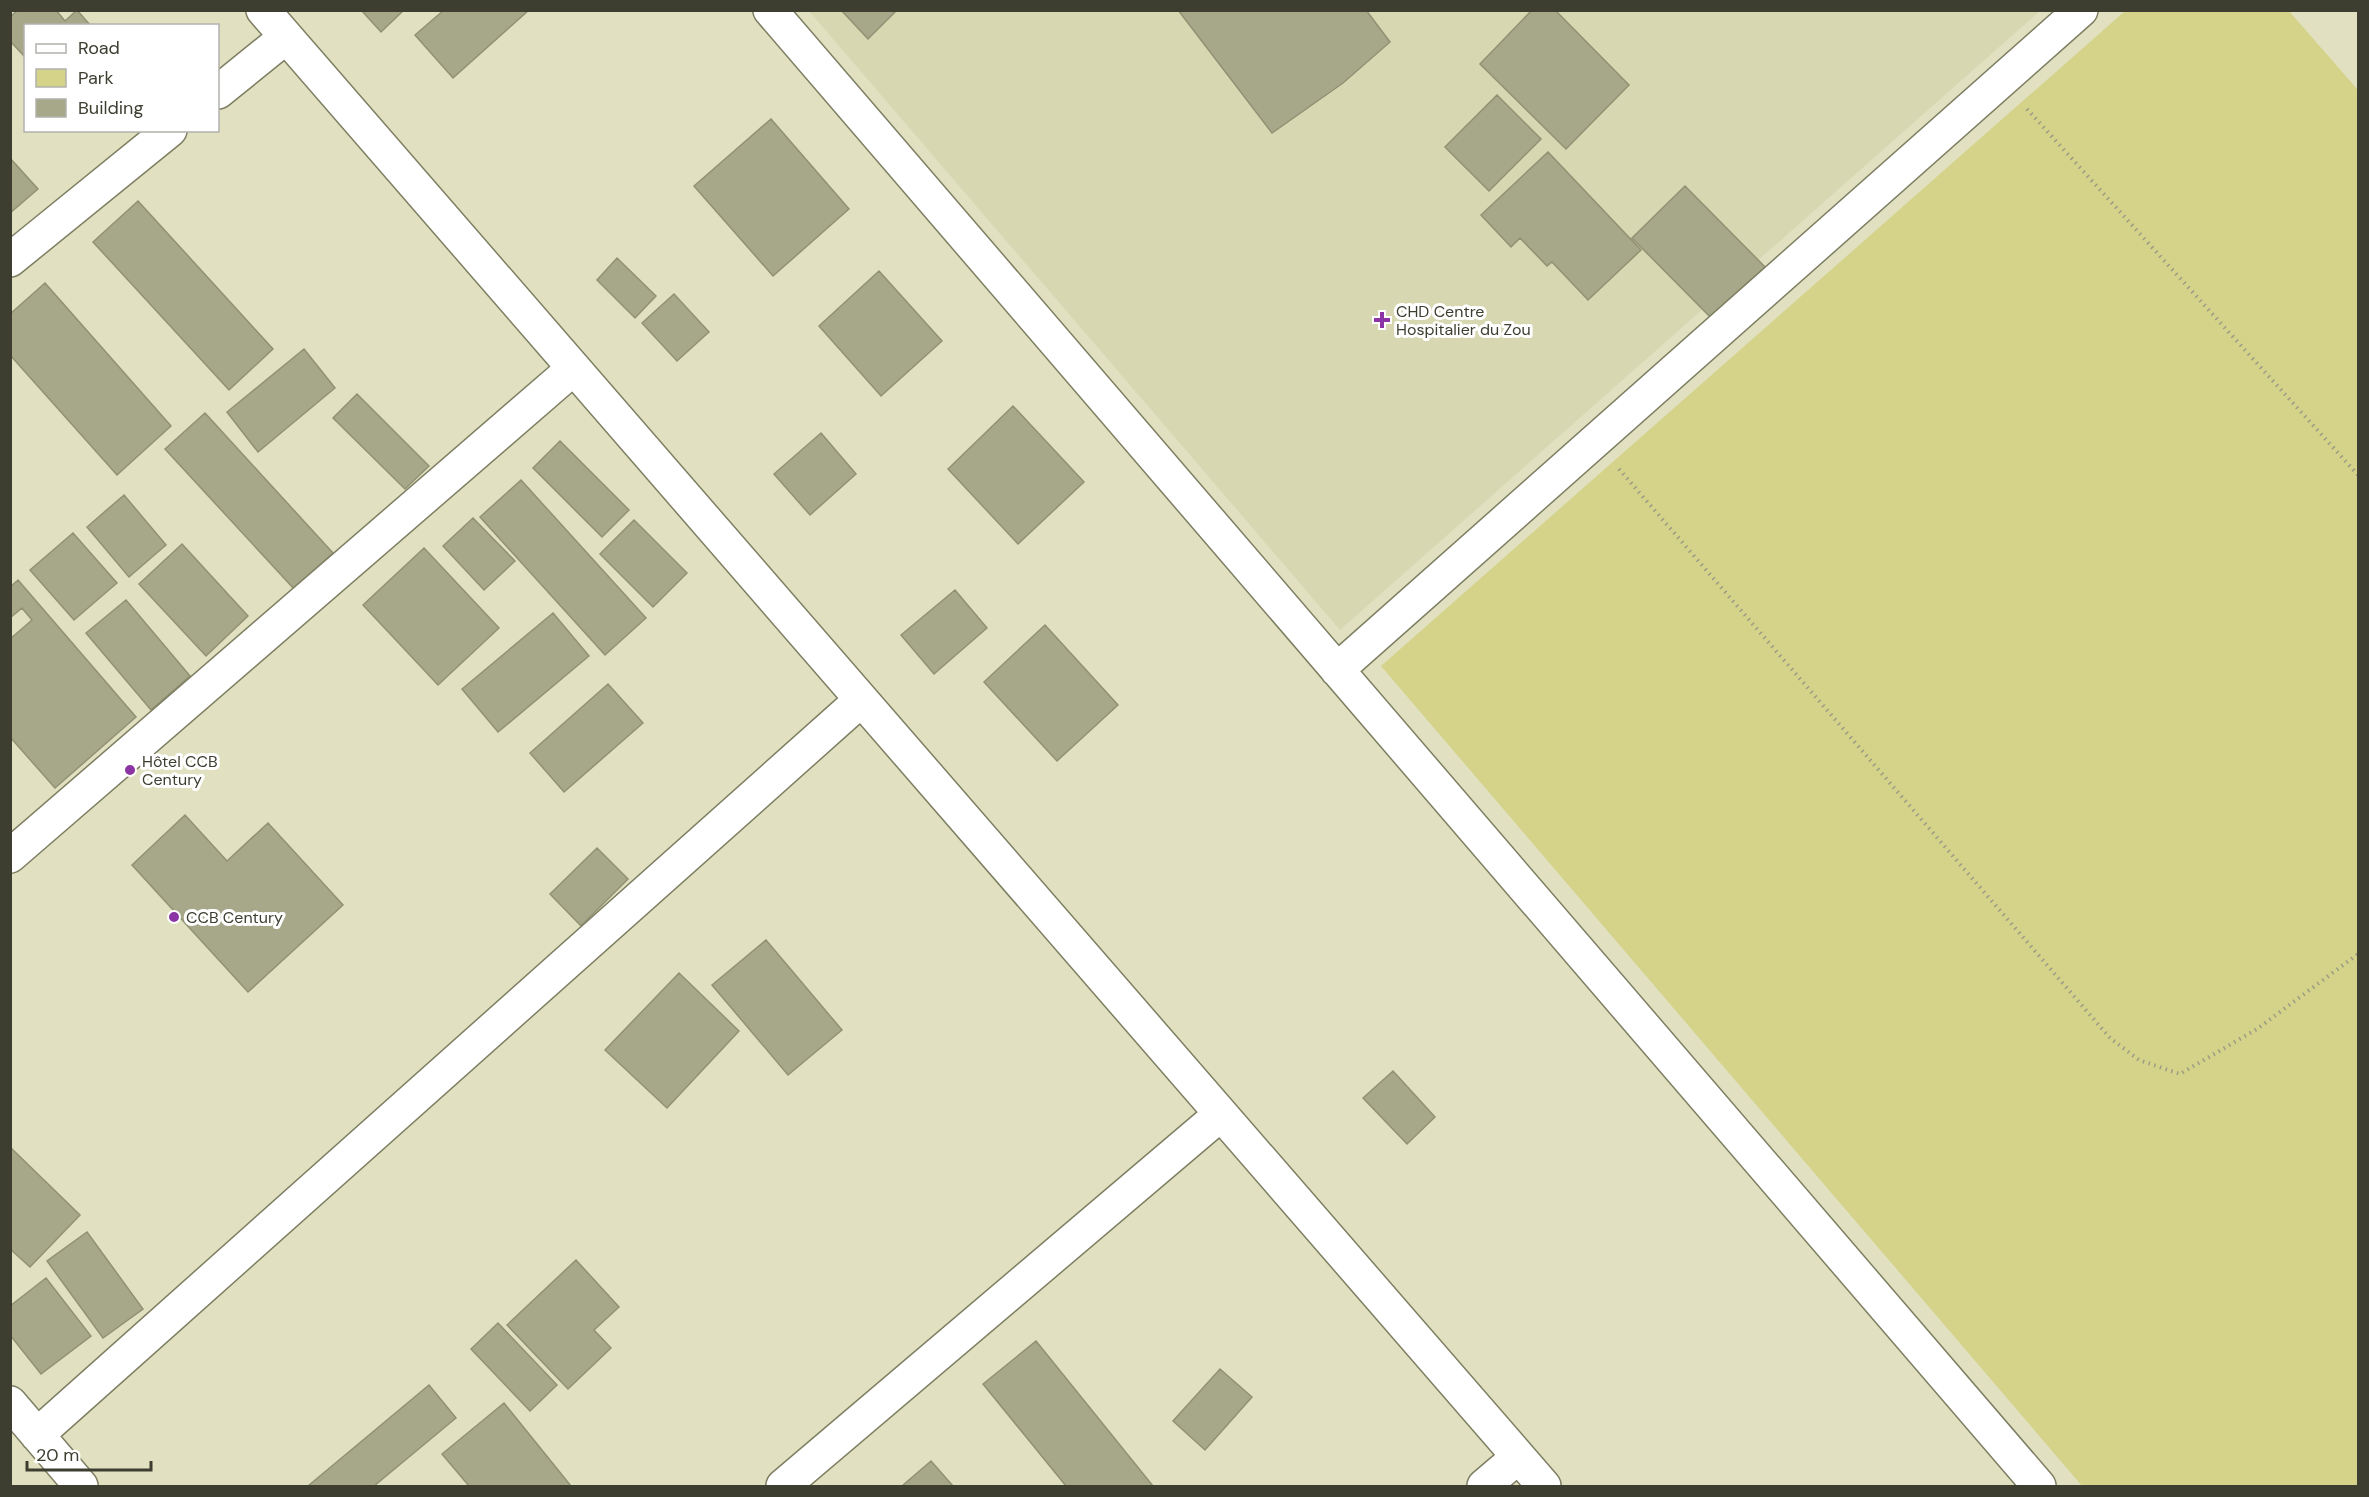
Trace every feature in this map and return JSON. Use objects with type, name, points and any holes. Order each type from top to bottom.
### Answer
[{"type":"street","points":[[263,10],[1544,1486]]},
{"type":"street","points":[[770,10],[2039,1486]]},
{"type":"street","points":[[1337,670],[2081,10]]},
{"type":"street","points":[[219,91],[286,37]]},
{"type":"street","points":[[10,260],[168,132]]},
{"type":"street","points":[[10,856],[574,368]]},
{"type":"street","points":[[37,1435],[861,700]]},
{"type":"street","points":[[783,1486],[1221,1114]]},
{"type":"street","points":[[10,1403],[81,1486]]},
{"type":"street","points":[[1484,1486],[1518,1457]]},
{"type":"path","points":[[2002,81],[2358,475]]},
{"type":"path","points":[[1595,441],[2110,1038],[2139,1060],[2180,1074],[2257,1029],[2358,954]]},
{"type":"shaded area","name":"CHD Centre Hospitalier du Zou","points":[[809,11],[2040,11],[1340,630]]},
{"type":"green space","points":[[2125,11],[2289,11],[2358,90],[2358,1486],[2082,1486],[1381,666]]},
{"type":"building","points":[[18,10],[56,10],[65,21],[77,10],[89,24],[24,24],[24,56],[10,41],[10,17]]},
{"type":"building","points":[[361,10],[404,10],[381,32]]},
{"type":"building","points":[[444,10],[529,10],[453,78],[415,35]]},
{"type":"building","points":[[841,10],[897,10],[868,39]]},
{"type":"building","points":[[1178,10],[1366,10],[1390,42],[1343,83],[1272,133]]},
{"type":"building","points":[[1532,10],[1555,10],[1629,85],[1566,149],[1480,64]]},
{"type":"building","points":[[1497,95],[1541,139],[1489,191],[1445,147]]},
{"type":"building","points":[[771,119],[849,209],[773,276],[694,186]]},
{"type":"building","points":[[1548,152],[1641,250],[1588,300],[1552,262],[1547,266],[1520,238],[1511,247],[1481,215]]},
{"type":"building","points":[[10,158],[38,189],[10,213]]},
{"type":"building","points":[[1685,186],[1772,274],[1719,326],[1632,238]]},
{"type":"building","points":[[138,201],[273,349],[229,390],[93,242]]},
{"type":"building","points":[[617,258],[656,296],[635,318],[597,280]]},
{"type":"building","points":[[879,271],[942,341],[881,396],[819,326]]},
{"type":"building","points":[[45,283],[171,426],[117,475],[10,355],[10,314]]},
{"type":"building","points":[[674,294],[709,332],[677,361],[642,323]]},
{"type":"building","points":[[304,349],[335,388],[258,452],[227,412]]},
{"type":"building","points":[[357,394],[429,466],[405,489],[333,418]]},
{"type":"building","points":[[1013,406],[1084,482],[1018,544],[948,469]]},
{"type":"building","points":[[205,413],[333,553],[294,589],[165,449]]},
{"type":"building","points":[[821,433],[856,474],[810,515],[774,474]]},
{"type":"building","points":[[560,441],[629,510],[602,537],[533,468]]},
{"type":"building","points":[[521,480],[646,618],[605,655],[480,517]]},
{"type":"building","points":[[124,495],[166,545],[129,577],[87,527]]},
{"type":"building","points":[[473,518],[515,561],[484,590],[443,546]]},
{"type":"building","points":[[634,520],[687,573],[653,607],[600,554]]},
{"type":"building","points":[[73,533],[117,583],[74,620],[30,570]]},
{"type":"building","points":[[182,544],[248,616],[206,656],[139,584]]},
{"type":"building","points":[[424,548],[499,628],[438,685],[363,605]]},
{"type":"building","points":[[18,580],[136,717],[55,788],[10,737],[10,639],[32,620],[22,608],[10,618],[10,587]]},
{"type":"building","points":[[955,590],[987,628],[934,674],[901,635]]},
{"type":"building","points":[[126,600],[190,676],[151,710],[86,633]]},
{"type":"building","points":[[553,613],[589,656],[498,732],[462,689]]},
{"type":"building","points":[[1045,625],[1118,705],[1057,761],[984,682]]},
{"type":"building","points":[[608,684],[643,723],[564,792],[530,753]]},
{"type":"building","points":[[185,815],[227,861],[268,823],[343,905],[248,992],[132,865]]},
{"type":"building","points":[[597,848],[628,879],[581,926],[550,894]]},
{"type":"building","points":[[766,940],[842,1030],[788,1075],[712,985]]},
{"type":"building","points":[[679,973],[739,1031],[667,1108],[605,1050]]},
{"type":"building","points":[[1393,1071],[1435,1117],[1407,1144],[1363,1098]]},
{"type":"building","points":[[10,1147],[80,1215],[30,1267],[10,1249]]},
{"type":"building","points":[[87,1232],[143,1309],[103,1338],[47,1261]]},
{"type":"building","points":[[576,1260],[619,1307],[594,1330],[611,1348],[568,1389],[507,1325]]},
{"type":"building","points":[[46,1278],[91,1336],[41,1374],[10,1335],[10,1306]]},
{"type":"building","points":[[498,1323],[557,1385],[530,1411],[471,1349]]},
{"type":"building","points":[[1036,1341],[1153,1486],[1066,1486],[983,1384]]},
{"type":"building","points":[[1220,1369],[1252,1397],[1205,1450],[1173,1421]]},
{"type":"building","points":[[429,1385],[456,1418],[374,1486],[308,1486]]},
{"type":"building","points":[[504,1403],[571,1486],[469,1486],[442,1454]]},
{"type":"building","points":[[931,1461],[953,1486],[902,1486]]},
{"type":"place","name":"CHD Centre Hospitalier du Zou","points":[[1382,320]]},
{"type":"place","name":"Hôtel CCB Century","points":[[130,770]]},
{"type":"place","name":"CCB Century","points":[[174,917]]}]
